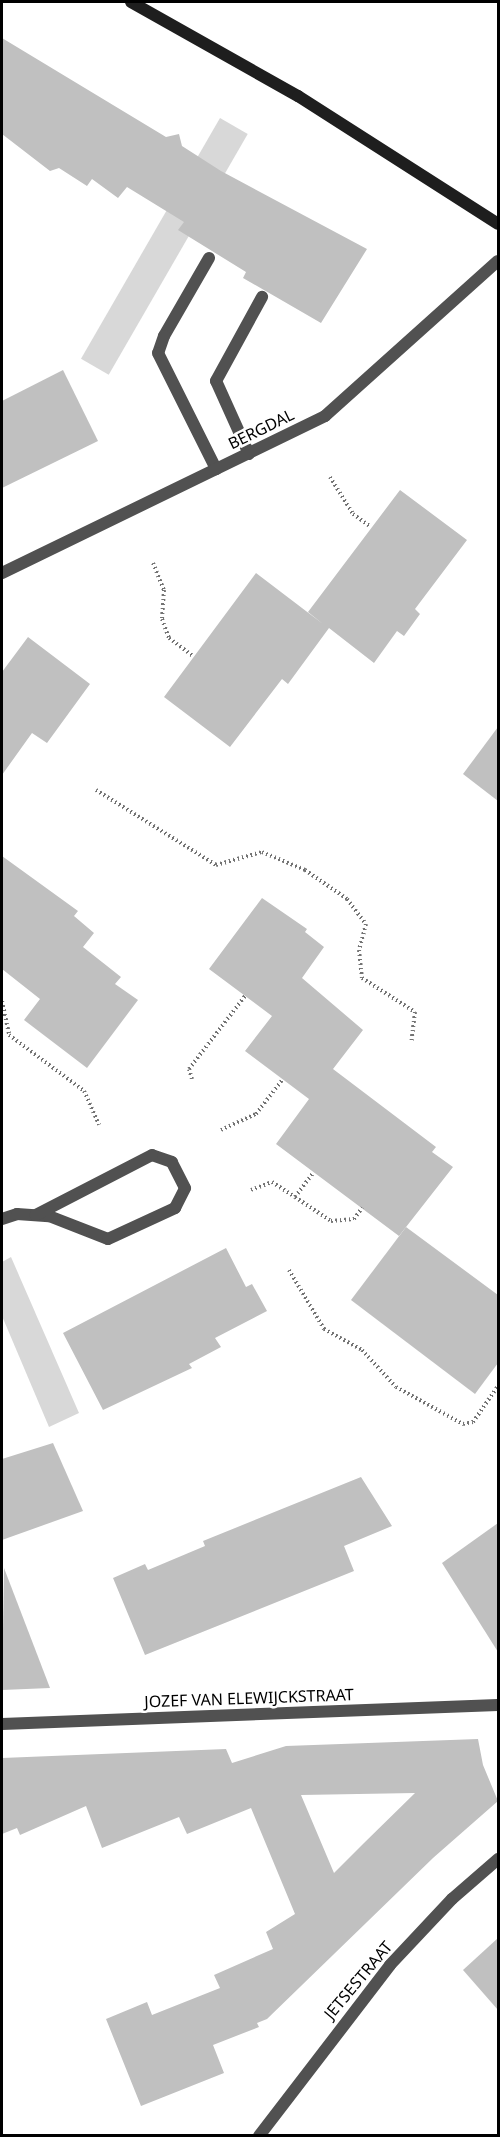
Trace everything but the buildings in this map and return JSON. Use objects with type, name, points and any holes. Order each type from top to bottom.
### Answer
[{"type":"main road","points":[[131,2],[298,96],[498,224]]},
{"type":"street","points":[[209,258],[164,336],[158,353],[216,469]]},
{"type":"street","name":"BERGDAL","points":[[2,573],[325,416],[498,261]]},
{"type":"street","points":[[249,454],[216,381],[262,297]]},
{"type":"street","points":[[2,1219],[17,1214],[59,1218],[108,1239],[175,1208],[185,1188],[172,1162],[152,1155],[36,1215]]},
{"type":"street","name":"JOZEF VAN ELEWIJCKSTRAAT","points":[[2,1724],[498,1705]]},
{"type":"street","name":"JETSESTRAAT","points":[[259,2136],[390,1965],[452,1899],[498,1859]]},
{"type":"path","points":[[330,477],[353,514],[371,527]]},
{"type":"path","points":[[153,563],[164,590],[162,620],[169,638],[194,657]]},
{"type":"path","points":[[96,790],[216,865],[262,852],[305,870],[347,899],[366,924],[359,950],[362,978],[415,1012],[411,1043]]},
{"type":"path","points":[[192,1079],[189,1069],[245,996]]},
{"type":"path","points":[[2,1001],[9,1035],[84,1091],[99,1125]]},
{"type":"path","points":[[221,1130],[256,1114],[283,1079]]},
{"type":"path","points":[[295,1197],[314,1172]]},
{"type":"path","points":[[251,1190],[272,1182],[331,1221],[354,1220],[362,1208]]},
{"type":"path","points":[[289,1270],[324,1329],[362,1350],[396,1387],[453,1419],[463,1424],[473,1422],[498,1386]]},
{"type":"shaded area","points":[[220,118],[248,134],[109,375],[81,359]]},
{"type":"shaded area","points":[[11,1257],[79,1413],[49,1427],[2,1316],[2,1262]]}]
